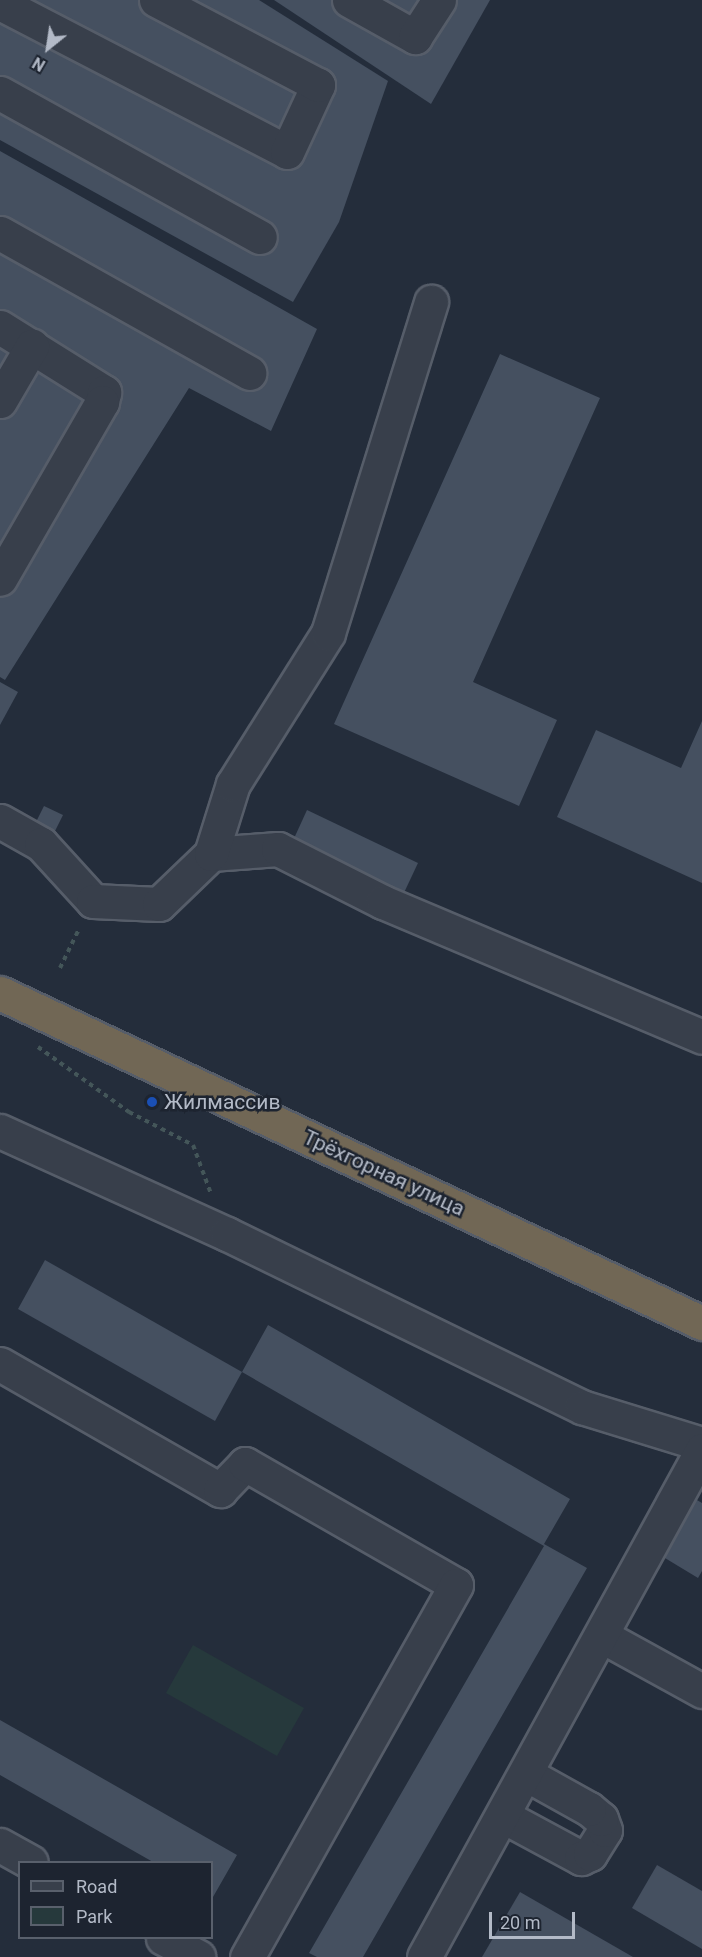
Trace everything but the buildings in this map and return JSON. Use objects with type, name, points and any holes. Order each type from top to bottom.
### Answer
[{"type":"highway","name":"Трёхгорная улица","points":[[0,993],[702,1323]]},
{"type":"street","points":[[0,3],[287,152],[318,85],[156,0]]},
{"type":"street","points":[[349,0],[415,37],[439,0]]},
{"type":"street","points":[[0,93],[260,237]]},
{"type":"street","points":[[0,233],[249,373]]},
{"type":"street","points":[[0,821],[41,844],[93,901],[159,904],[211,854],[233,784],[328,633],[431,302]]},
{"type":"street","points":[[0,327],[104,392],[102,402],[0,579]]},
{"type":"street","points":[[0,401],[32,346]]},
{"type":"street","points":[[211,854],[278,849],[383,902],[702,1037]]},
{"type":"street","points":[[0,1131],[227,1234],[582,1407],[702,1444]]},
{"type":"street","points":[[0,1364],[220,1490],[245,1464],[456,1585],[248,1957]]},
{"type":"street","points":[[424,1957],[702,1450]]},
{"type":"street","points":[[602,1636],[702,1690]]},
{"type":"street","points":[[503,1816],[581,1858],[590,1854],[605,1830],[601,1819],[589,1809],[526,1774]]},
{"type":"street","points":[[0,1845],[28,1861]]},
{"type":"street","points":[[166,1939],[198,1957]]},
{"type":"path","points":[[60,968],[93,901]]},
{"type":"path","points":[[34,1044],[129,1112],[193,1145],[227,1234]]},
{"type":"green space","points":[[193,1645],[304,1708],[277,1756],[166,1693]]},
{"type":"place","name":"Жилмассив","points":[[152,1102]]}]
